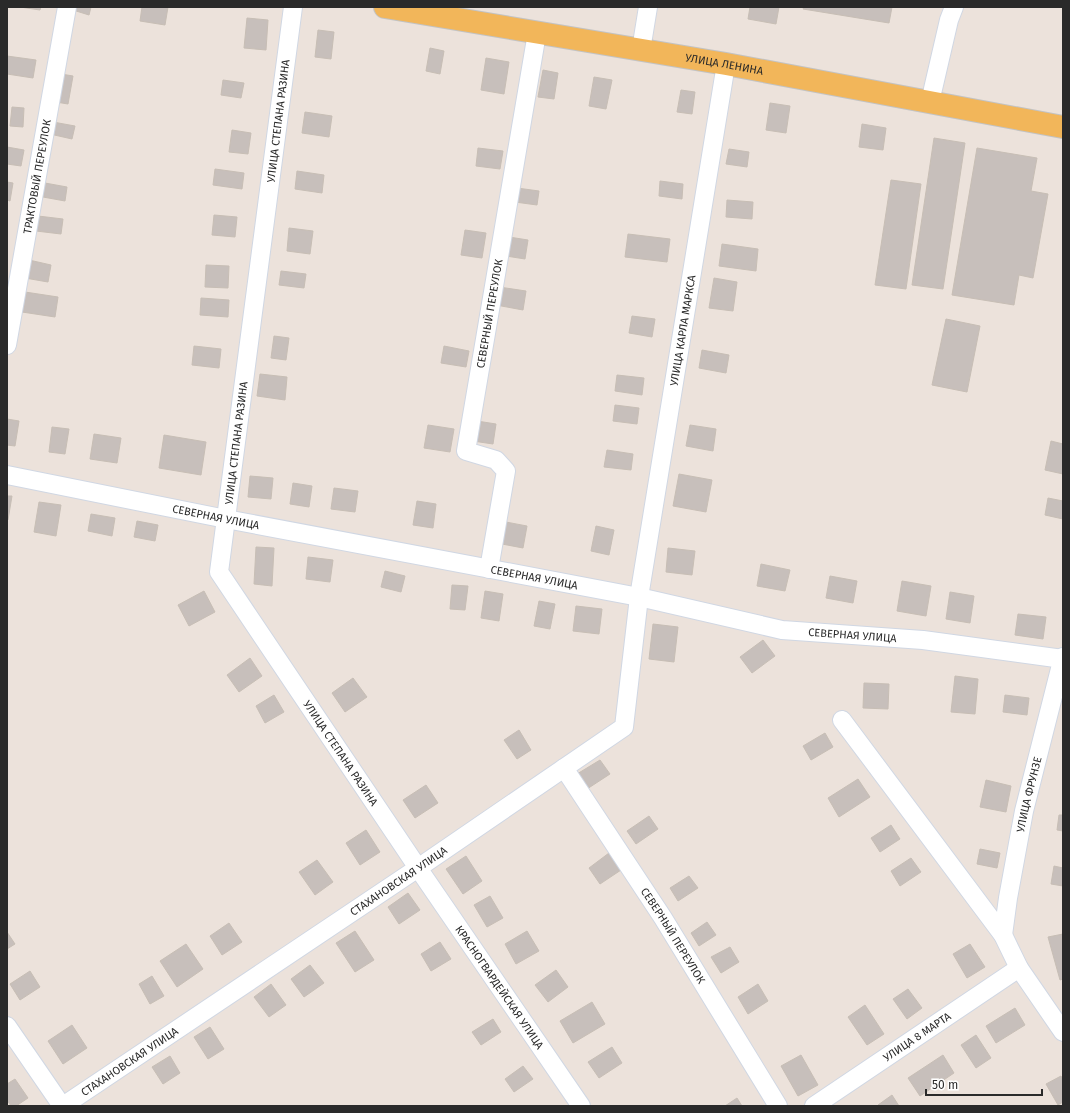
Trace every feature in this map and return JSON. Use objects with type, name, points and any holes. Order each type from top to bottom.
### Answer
[{"type":"main road","name":"УЛИЦА ЛЕНИНА","points":[[395,8],[726,64],[1063,127]]},
{"type":"street","name":"ТРАКТОВЫЙ ПЕРЕУЛОК","points":[[7,345],[67,7]]},
{"type":"street","name":"УЛИЦА СТЕПАНА РАЗИНА","points":[[293,7],[219,572],[418,868]]},
{"type":"street","points":[[641,50],[648,7]]},
{"type":"street","points":[[930,102],[949,20],[954,7]]},
{"type":"street","name":"СЕВЕРНЫЙ ПЕРЕУЛОК","points":[[489,569],[506,471],[496,460],[466,451],[537,33]]},
{"type":"street","name":"УЛИЦА КАРЛА МАРКСА","points":[[639,597],[726,64]]},
{"type":"street","name":"СЕВЕРНАЯ УЛИЦА","points":[[7,475],[226,519],[639,597],[782,630],[923,640],[1063,658]]},
{"type":"street","name":"СТАХАНОВСКАЯ УЛИЦА","points":[[63,1106],[418,868],[624,727],[639,597]]},
{"type":"street","name":"УЛИЦА ФРУНЗЕ","points":[[1003,935],[1008,898],[1024,811],[1063,658]]},
{"type":"street","points":[[842,720],[1003,935],[1019,968],[1063,1032]]},
{"type":"street","name":"СЕВЕРНЫЙ ПЕРЕУЛОК","points":[[564,768],[663,918],[778,1106]]},
{"type":"street","name":"КРАСНОГВАРДЕЙСКАЯ УЛИЦА","points":[[418,868],[581,1106]]},
{"type":"street","name":"УЛИЦА 8 МАРТА","points":[[814,1106],[1019,968]]},
{"type":"street","points":[[7,1026],[63,1106]]},
{"type":"building","points":[[20,7],[41,7],[40,10]]},
{"type":"building","points":[[74,7],[91,7],[89,15],[73,10]]},
{"type":"building","points":[[142,7],[168,7],[165,25],[140,21]]},
{"type":"building","points":[[750,7],[779,7],[776,24],[748,19]]},
{"type":"building","points":[[804,7],[892,7],[889,23],[803,9]]},
{"type":"building","points":[[247,18],[268,20],[266,50],[244,48]]},
{"type":"building","points":[[318,30],[334,32],[331,59],[315,57]]},
{"type":"building","points":[[430,48],[444,51],[440,74],[426,71]]},
{"type":"building","points":[[7,56],[36,60],[33,78],[7,74]]},
{"type":"building","points":[[486,58],[509,62],[504,94],[481,90]]},
{"type":"building","points":[[543,70],[558,73],[554,99],[538,97]]},
{"type":"building","points":[[61,74],[73,76],[68,104],[56,102]]},
{"type":"building","points":[[594,77],[612,80],[606,109],[589,106]]},
{"type":"building","points":[[223,80],[244,83],[241,98],[221,95]]},
{"type":"building","points":[[681,90],[695,92],[692,114],[677,112]]},
{"type":"building","points":[[770,103],[790,106],[786,133],[766,130]]},
{"type":"building","points":[[12,107],[24,108],[23,127],[10,126]]},
{"type":"building","points":[[305,112],[332,116],[329,137],[302,133]]},
{"type":"building","points":[[53,122],[75,126],[72,139],[50,134]]},
{"type":"building","points":[[862,124],[886,128],[883,150],[859,147]]},
{"type":"building","points":[[232,130],[251,133],[248,154],[229,152]]},
{"type":"building","points":[[934,138],[965,143],[943,289],[912,285]]},
{"type":"building","points":[[7,147],[24,150],[21,166],[7,164]]},
{"type":"building","points":[[478,148],[503,151],[500,169],[476,166]]},
{"type":"building","points":[[977,148],[1037,158],[1031,191],[1048,194],[1033,278],[1019,275],[1014,305],[952,295]]},
{"type":"building","points":[[729,149],[749,152],[747,167],[726,164]]},
{"type":"building","points":[[215,169],[244,173],[242,189],[213,185]]},
{"type":"building","points":[[297,171],[324,175],[322,193],[295,189]]},
{"type":"building","points":[[891,180],[921,184],[906,289],[875,285]]},
{"type":"building","points":[[660,181],[683,184],[682,199],[659,196]]},
{"type":"building","points":[[7,182],[13,183],[10,201],[7,200]]},
{"type":"building","points":[[45,183],[67,187],[65,201],[43,197]]},
{"type":"building","points":[[517,188],[539,191],[537,205],[515,202]]},
{"type":"building","points":[[727,200],[753,202],[752,219],[726,217]]},
{"type":"building","points":[[214,215],[237,217],[235,237],[212,235]]},
{"type":"building","points":[[38,216],[63,219],[61,234],[36,231]]},
{"type":"building","points":[[289,228],[313,231],[310,254],[287,251]]},
{"type":"building","points":[[465,230],[486,233],[482,258],[461,255]]},
{"type":"building","points":[[628,234],[670,239],[667,262],[625,257]]},
{"type":"building","points":[[509,237],[528,240],[525,259],[506,256]]},
{"type":"building","points":[[722,244],[758,249],[756,271],[719,266]]},
{"type":"building","points":[[29,260],[51,265],[48,282],[25,278]]},
{"type":"building","points":[[206,265],[229,266],[228,288],[205,287]]},
{"type":"building","points":[[281,271],[306,274],[304,288],[279,285]]},
{"type":"building","points":[[714,278],[737,282],[733,311],[709,308]]},
{"type":"building","points":[[499,287],[526,291],[523,310],[496,305]]},
{"type":"building","points":[[25,292],[58,297],[55,317],[22,312]]},
{"type":"building","points":[[201,298],[229,300],[228,317],[200,315]]},
{"type":"building","points":[[632,316],[655,319],[652,337],[629,333]]},
{"type":"building","points":[[946,319],[980,326],[967,392],[932,385]]},
{"type":"building","points":[[274,336],[289,338],[286,360],[271,358]]},
{"type":"building","points":[[194,346],[221,349],[219,368],[192,365]]},
{"type":"building","points":[[444,346],[469,351],[466,367],[441,363]]},
{"type":"building","points":[[702,350],[729,355],[726,373],[699,368]]},
{"type":"building","points":[[260,374],[287,377],[285,400],[257,396]]},
{"type":"building","points":[[617,375],[644,378],[642,395],[615,391]]},
{"type":"building","points":[[615,405],[639,408],[637,424],[613,421]]},
{"type":"building","points":[[7,419],[19,421],[15,446],[7,445]]},
{"type":"building","points":[[477,421],[496,424],[493,444],[473,441]]},
{"type":"building","points":[[428,425],[454,429],[450,452],[424,448]]},
{"type":"building","points":[[690,425],[716,429],[713,451],[686,446]]},
{"type":"building","points":[[52,427],[69,429],[65,454],[49,452]]},
{"type":"building","points":[[94,434],[121,438],[117,463],[90,459]]},
{"type":"building","points":[[164,435],[206,442],[201,475],[159,468]]},
{"type":"building","points":[[1051,441],[1063,444],[1063,474],[1045,470]]},
{"type":"building","points":[[607,450],[633,454],[631,470],[604,467]]},
{"type":"building","points":[[679,474],[712,480],[706,512],[673,506]]},
{"type":"building","points":[[250,476],[273,478],[271,499],[248,497]]},
{"type":"building","points":[[293,483],[312,486],[309,507],[290,504]]},
{"type":"building","points":[[334,488],[358,491],[355,512],[331,509]]},
{"type":"building","points":[[7,496],[12,496],[8,520],[7,520]]},
{"type":"building","points":[[1048,498],[1063,501],[1063,519],[1045,515]]},
{"type":"building","points":[[417,501],[436,504],[433,528],[413,525]]},
{"type":"building","points":[[39,502],[61,505],[56,536],[34,532]]},
{"type":"building","points":[[91,514],[115,518],[112,536],[88,531]]},
{"type":"building","points":[[137,521],[158,525],[155,541],[134,537]]},
{"type":"building","points":[[506,522],[527,526],[523,548],[502,544]]},
{"type":"building","points":[[596,526],[614,530],[609,555],[591,551]]},
{"type":"building","points":[[256,547],[274,548],[272,586],[254,584]]},
{"type":"building","points":[[668,548],[695,551],[692,575],[666,572]]},
{"type":"building","points":[[308,557],[333,560],[330,582],[306,579]]},
{"type":"building","points":[[761,564],[790,570],[785,591],[757,586]]},
{"type":"building","points":[[385,571],[405,576],[401,592],[381,587]]},
{"type":"building","points":[[830,576],[857,581],[853,603],[826,598]]},
{"type":"building","points":[[902,581],[931,586],[926,616],[897,611]]},
{"type":"building","points":[[452,585],[468,586],[465,610],[450,609]]},
{"type":"building","points":[[204,591],[215,612],[189,626],[178,605]]},
{"type":"building","points":[[485,591],[503,594],[499,621],[481,618]]},
{"type":"building","points":[[950,592],[974,596],[970,623],[946,619]]},
{"type":"building","points":[[539,601],[555,604],[550,629],[534,626]]},
{"type":"building","points":[[576,606],[602,609],[599,634],[573,631]]},
{"type":"building","points":[[1018,614],[1046,617],[1043,639],[1015,635]]},
{"type":"building","points":[[653,624],[678,627],[674,662],[649,659]]},
{"type":"building","points":[[763,640],[775,656],[752,673],[740,657]]},
{"type":"building","points":[[250,658],[262,676],[239,692],[227,675]]},
{"type":"building","points":[[955,676],[978,679],[975,714],[951,712]]},
{"type":"building","points":[[353,678],[367,697],[345,712],[332,693]]},
{"type":"building","points":[[864,683],[889,684],[888,709],[863,708]]},
{"type":"building","points":[[274,695],[284,712],[265,723],[256,706]]},
{"type":"building","points":[[1005,695],[1029,698],[1027,715],[1003,712]]},
{"type":"building","points":[[519,730],[531,750],[517,759],[504,740]]},
{"type":"building","points":[[825,733],[833,747],[811,760],[803,746]]},
{"type":"building","points":[[600,760],[610,774],[587,789],[577,774]]},
{"type":"building","points":[[858,779],[870,797],[839,817],[828,798]]},
{"type":"building","points":[[986,780],[1011,786],[1006,812],[980,807]]},
{"type":"building","points":[[426,785],[438,803],[415,818],[403,800]]},
{"type":"building","points":[[1059,815],[1063,815],[1063,831],[1057,830]]},
{"type":"building","points":[[649,816],[658,829],[636,844],[627,831]]},
{"type":"building","points":[[891,825],[900,839],[880,852],[871,838]]},
{"type":"building","points":[[366,830],[380,852],[360,865],[346,843]]},
{"type":"building","points":[[980,849],[1000,853],[997,868],[977,864]]},
{"type":"building","points":[[609,853],[621,870],[600,884],[589,868]]},
{"type":"building","points":[[466,856],[482,881],[463,894],[446,869]]},
{"type":"building","points":[[911,858],[921,872],[900,886],[891,871]]},
{"type":"building","points":[[317,860],[333,882],[315,895],[299,872]]},
{"type":"building","points":[[1054,866],[1063,868],[1063,886],[1051,884]]},
{"type":"building","points":[[689,876],[698,888],[678,901],[670,888]]},
{"type":"building","points":[[408,893],[420,910],[399,924],[388,907]]},
{"type":"building","points":[[490,896],[503,918],[487,927],[474,905]]},
{"type":"building","points":[[707,922],[716,935],[699,946],[691,933]]},
{"type":"building","points":[[229,923],[242,942],[222,955],[210,936]]},
{"type":"building","points":[[355,931],[374,960],[355,972],[336,943]]},
{"type":"building","points":[[527,931],[539,951],[516,964],[505,944]]},
{"type":"building","points":[[7,932],[15,944],[7,949]]},
{"type":"building","points":[[1063,934],[1063,979],[1060,980],[1048,937]]},
{"type":"building","points":[[440,942],[451,959],[431,971],[421,954]]},
{"type":"building","points":[[186,944],[203,969],[177,987],[160,961]]},
{"type":"building","points":[[970,944],[985,967],[967,978],[953,954]]},
{"type":"building","points":[[730,947],[739,962],[721,973],[711,957]]},
{"type":"building","points":[[310,965],[324,983],[304,997],[291,979]]},
{"type":"building","points":[[556,970],[568,987],[548,1002],[535,985]]},
{"type":"building","points":[[30,971],[40,987],[20,1000],[10,984]]},
{"type":"building","points":[[152,976],[164,996],[150,1004],[139,984]]},
{"type":"building","points":[[271,984],[286,1005],[269,1017],[254,997]]},
{"type":"building","points":[[758,984],[768,1001],[748,1014],[738,997]]},
{"type":"building","points":[[908,989],[922,1008],[907,1019],[893,999]]},
{"type":"building","points":[[592,1002],[605,1024],[573,1043],[560,1021]]},
{"type":"building","points":[[865,1005],[884,1034],[867,1045],[848,1017]]},
{"type":"building","points":[[1015,1008],[1025,1025],[996,1043],[986,1026]]},
{"type":"building","points":[[493,1019],[501,1032],[481,1045],[472,1032]]},
{"type":"building","points":[[72,1025],[87,1048],[63,1064],[48,1041]]},
{"type":"building","points":[[210,1027],[224,1049],[208,1059],[194,1037]]},
{"type":"building","points":[[976,1035],[991,1058],[976,1068],[961,1045]]},
{"type":"building","points":[[612,1047],[622,1063],[599,1078],[588,1062]]},
{"type":"building","points":[[801,1055],[818,1085],[798,1096],[781,1066]]},
{"type":"building","points":[[943,1055],[954,1073],[920,1096],[908,1078]]},
{"type":"building","points":[[170,1056],[180,1073],[163,1084],[152,1067]]},
{"type":"building","points":[[523,1066],[533,1079],[514,1092],[505,1079]]},
{"type":"building","points":[[1061,1076],[1063,1081],[1063,1102],[1058,1105],[1046,1084]]},
{"type":"building","points":[[15,1079],[28,1098],[16,1106],[11,1106],[7,1100],[7,1084]]},
{"type":"building","points":[[892,1095],[899,1106],[878,1106],[878,1105]]},
{"type":"building","points":[[737,1098],[742,1106],[725,1106]]}]
